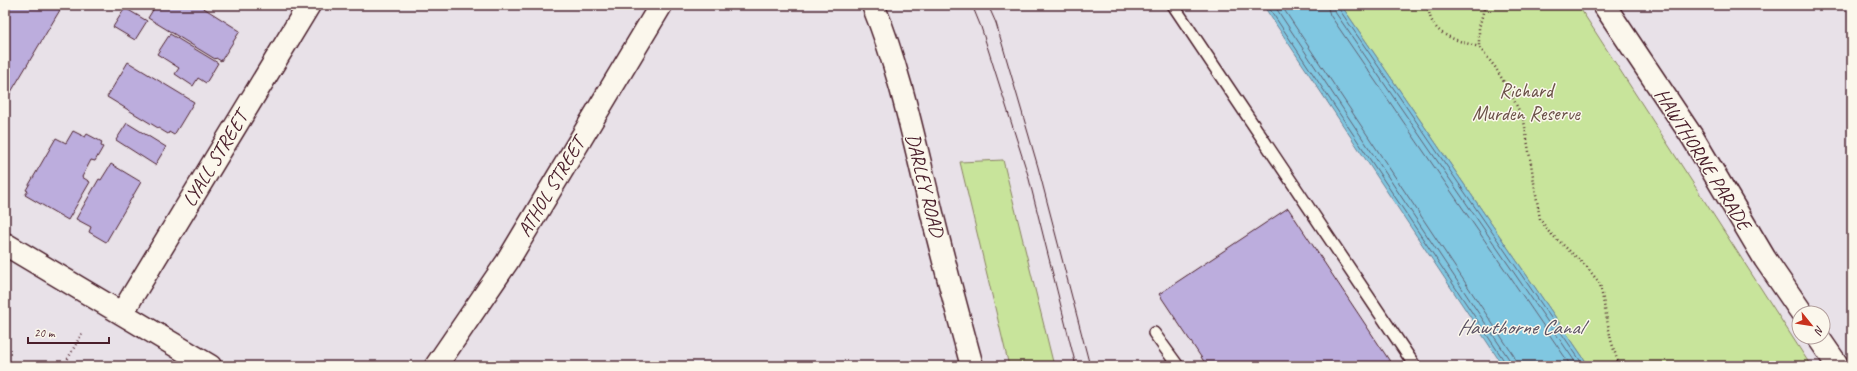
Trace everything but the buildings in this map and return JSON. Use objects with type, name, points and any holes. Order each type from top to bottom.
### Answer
[{"type":"street","name":"LYALL STREET","points":[[122,313],[309,5]]},
{"type":"street","name":"ATHOL STREET","points":[[436,366],[506,262],[661,5]]},
{"type":"street","name":"DARLEY ROAD","points":[[873,5],[908,113],[939,243],[972,366]]},
{"type":"street","name":"HAWTHORNE PARADE","points":[[1604,5],[1693,138],[1765,259],[1797,305]]},
{"type":"street","points":[[5,244],[210,366]]},
{"type":"street","points":[[1824,345],[1838,366]]},
{"type":"lane","points":[[1173,5],[1415,366]]},
{"type":"lane","points":[[1154,333],[1178,366]]},
{"type":"path","points":[[1428,5],[1429,15],[1435,28],[1451,38],[1479,47],[1495,67],[1511,94],[1524,121],[1540,219],[1549,232],[1587,267],[1600,284],[1610,340],[1619,366]]},
{"type":"path","points":[[1479,47],[1479,28],[1485,5]]},
{"type":"path","points":[[64,366],[82,333]]},
{"type":"green space","name":"Richard Murden Reserve","points":[[1341,5],[1578,5],[1791,335],[1791,345],[1797,345],[1811,366],[1589,366]]},
{"type":"green space","points":[[1003,160],[1054,366],[1009,366],[960,162]]},
{"type":"water","name":"Hawthorne Canal","points":[[1263,5],[1341,5],[1589,366],[1503,366]]},
{"type":"tram line","points":[[972,5],[981,27],[1028,175],[1076,366]]},
{"type":"tram line","points":[[988,5],[996,23],[1038,167],[1090,366]]}]
